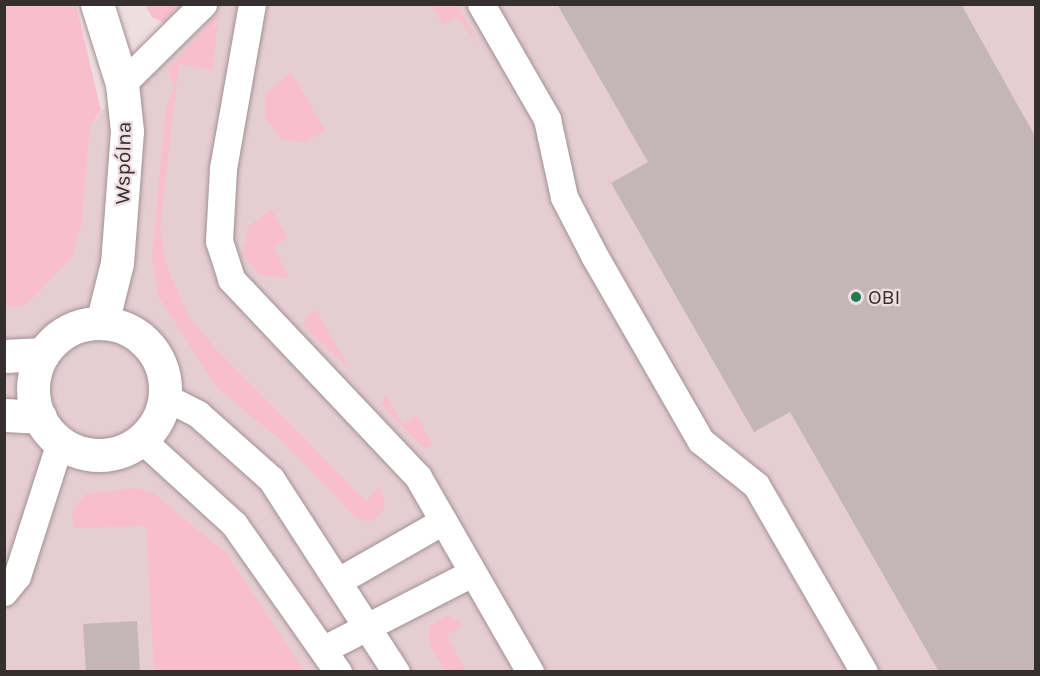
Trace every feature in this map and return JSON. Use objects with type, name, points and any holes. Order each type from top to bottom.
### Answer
[{"type":"street","name":"Wspólna","points":[[97,4],[122,84],[124,202],[102,323]]},
{"type":"street","points":[[102,323],[142,338],[164,375],[165,397],[162,413],[142,440],[102,455],[60,442],[40,417],[34,396],[43,354],[68,331],[102,323]]},
{"type":"street","points":[[4,356],[43,354]]},
{"type":"street","points":[[4,415],[40,417]]},
{"type":"lane","points":[[122,84],[203,4]]},
{"type":"lane","points":[[252,4],[223,170],[219,241],[224,262],[246,299],[418,477],[530,672]]},
{"type":"lane","points":[[481,4],[547,119],[564,196],[595,257],[701,441],[756,485],[864,672]]},
{"type":"lane","points":[[165,397],[198,414],[271,479],[340,580],[396,672]]},
{"type":"lane","points":[[142,440],[234,524],[338,672]]},
{"type":"lane","points":[[4,592],[17,576],[60,442]]},
{"type":"lane","points":[[340,580],[443,521]]},
{"type":"lane","points":[[324,649],[472,573]]},
{"type":"shaded area","points":[[4,5],[76,5],[101,110],[90,127],[82,223],[72,257],[26,305],[5,308]]},
{"type":"shaded area","points":[[145,5],[180,5],[164,23],[152,17]]},
{"type":"shaded area","points":[[180,5],[1035,5],[1035,671],[5,671],[4,308],[26,305],[82,223],[90,127]]},
{"type":"shaded area","points":[[431,5],[458,5],[478,44],[457,17],[443,24]]},
{"type":"shaded area","points":[[218,13],[213,70],[179,64],[160,226],[166,265],[189,317],[214,347],[366,501],[381,486],[385,508],[370,522],[356,518],[282,441],[217,388],[158,296],[152,256],[166,108],[174,88],[168,70]]},
{"type":"shaded area","points":[[291,72],[325,130],[306,142],[281,139],[265,118],[265,94]]},
{"type":"shaded area","points":[[271,209],[287,238],[273,247],[289,276],[284,278],[259,274],[243,255],[248,227]]},
{"type":"shaded area","points":[[316,310],[349,368],[304,327],[307,315]]},
{"type":"shaded area","points":[[386,396],[403,424],[417,416],[433,446],[424,448],[381,404]]},
{"type":"shaded area","points":[[135,488],[153,493],[227,554],[304,671],[154,671],[146,526],[74,528],[72,512],[85,494]]},
{"type":"shaded area","points":[[447,615],[463,625],[446,635],[466,671],[445,671],[430,646],[429,627]]},
{"type":"building","name":"OBI","points":[[557,4],[961,4],[1035,136],[1035,672],[939,672],[790,412],[754,432],[611,183],[648,162]]},
{"type":"building","points":[[137,621],[140,672],[86,672],[83,624]]},
{"type":"place","name":"OBI","points":[[856,297]]}]
